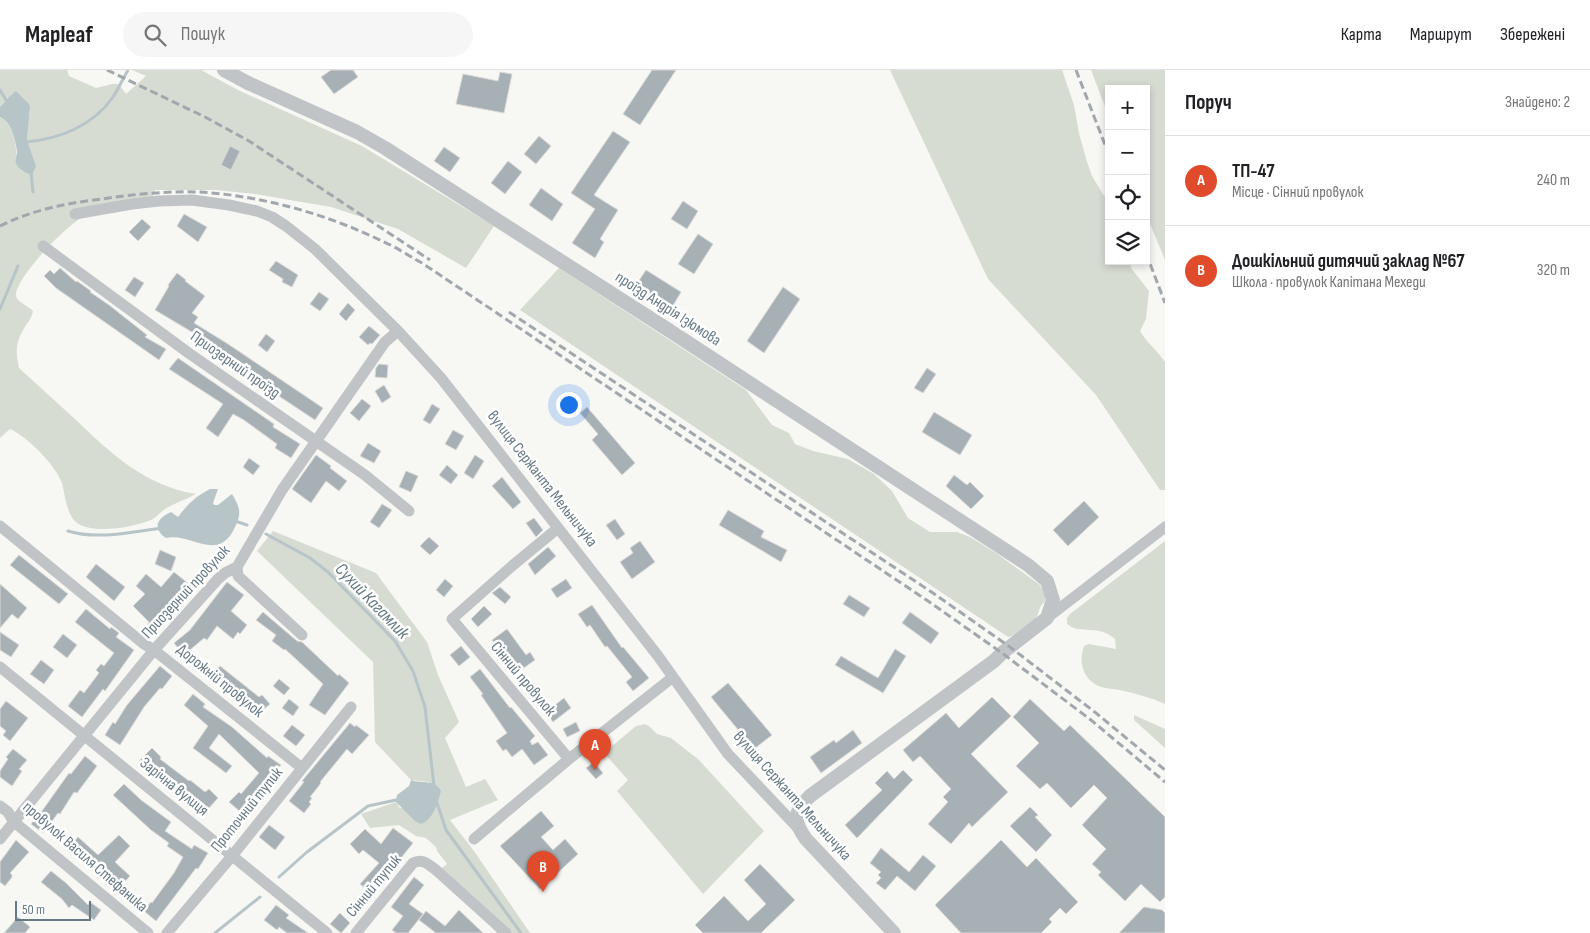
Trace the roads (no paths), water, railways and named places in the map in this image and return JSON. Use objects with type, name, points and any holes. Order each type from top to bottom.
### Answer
[{"type":"street","name":"проїзд Андрія Ізюмова","points":[[224,70],[248,83],[357,132],[401,158],[667,328],[1028,565],[1047,581],[1053,600],[1047,618]]},
{"type":"street","name":"вулиця Сержанта Мельничука","points":[[75,214],[132,204],[192,200],[229,205],[257,211],[272,217],[315,249],[398,331],[441,378],[673,677],[728,754],[894,933]]},
{"type":"street","name":"Приозерний проїзд","points":[[43,246],[190,354],[365,475],[409,511]]},
{"type":"street","name":"Приозерний провулок","points":[[0,839],[154,650],[218,579],[236,567],[282,490],[385,342],[398,331]]},
{"type":"street","name":"Дорожній провулок","points":[[0,526],[144,644],[302,768]]},
{"type":"street","points":[[797,828],[796,816],[801,805],[810,796],[994,661],[1165,527]]},
{"type":"street","name":"Сінний провулок","points":[[558,528],[452,619],[569,759]]},
{"type":"street","points":[[236,567],[238,576],[302,635]]},
{"type":"street","name":"Зарічна вулиця","points":[[0,667],[327,933]]},
{"type":"street","points":[[474,839],[569,759],[673,677]]},
{"type":"street","name":"Проточний тупик","points":[[167,933],[232,856],[351,707]]},
{"type":"street","name":"провулок Василя Стефаника","points":[[0,806],[8,812],[13,821],[148,933]]},
{"type":"street","name":"Сінний тупик","points":[[356,933],[413,863],[418,860],[424,861],[436,870],[506,933]]},
{"type":"waterway","points":[[26,142],[63,134],[96,116],[113,97],[128,70]]},
{"type":"waterway","name":"Сухий Кагамлик","points":[[0,90],[9,105]]},
{"type":"waterway","name":"Сухий Кагамлик","points":[[31,172],[33,192]]},
{"type":"waterway","name":"Сухий Кагамлик","points":[[0,309],[18,266]]},
{"type":"waterway","name":"Сухий Кагамлик","points":[[235,521],[247,525]]},
{"type":"waterway","name":"Сухий Кагамлик","points":[[68,531],[79,534],[103,535],[162,528]]},
{"type":"waterway","name":"Сухий Кагамлик","points":[[266,534],[310,558],[328,572],[395,641],[413,671],[425,707],[434,786]]},
{"type":"waterway","points":[[279,877],[307,852],[368,806],[396,800]]},
{"type":"waterway","name":"Сухий Кагамлик","points":[[436,800],[446,830],[521,933]]},
{"type":"waterway","points":[[215,933],[260,897]]},
{"type":"railway","points":[[107,70],[205,117],[249,141],[430,260]]},
{"type":"railway","points":[[1076,70],[1105,145]]},
{"type":"railway","points":[[0,226],[37,211],[76,203],[151,193],[200,192],[224,194],[294,208],[361,231],[387,243],[422,263],[928,601],[1002,653],[1091,720],[1165,782]]},
{"type":"railway","points":[[1150,264],[1165,303]]},
{"type":"railway","points":[[509,312],[933,593],[1010,647],[1096,713],[1165,770]]},
{"type":"place","name":"ТП-47","points":[[595,770]]},
{"type":"place","name":"Дошкільний дитячий заклад №67","points":[[543,892]]}]
